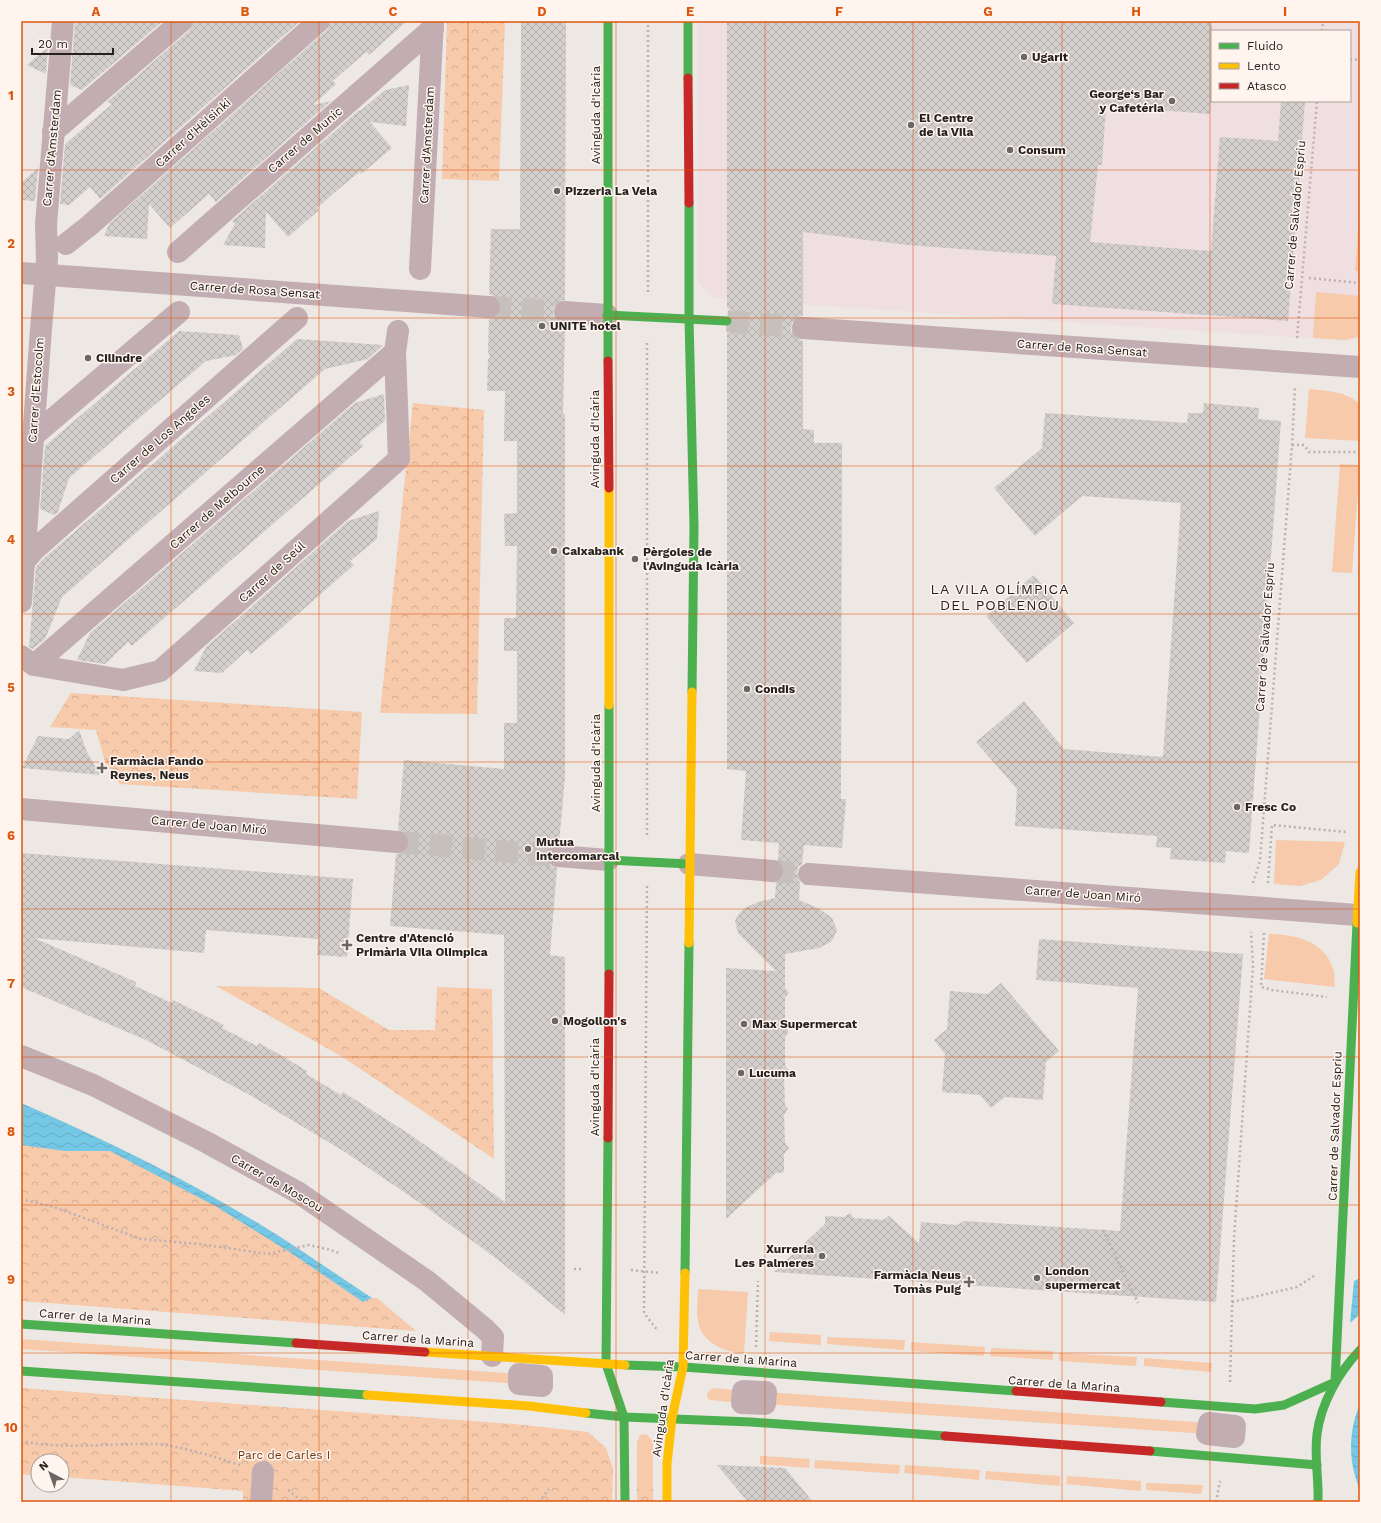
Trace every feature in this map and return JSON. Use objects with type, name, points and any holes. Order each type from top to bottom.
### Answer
[{"type":"street","name":"Carrer d'Amsterdam","points":[[46,275],[46,224],[63,21]]},
{"type":"street","points":[[54,132],[182,21]]},
{"type":"street","name":"Carrer d'Hèlsinki","points":[[66,244],[96,220],[319,21]]},
{"type":"street","name":"Avinguda d'Icària","points":[[608,21],[609,206],[607,315],[608,860],[606,1364],[624,1417],[625,1502]]},
{"type":"street","name":"Avinguda d'Icària","points":[[668,1501],[667,1464],[672,1418],[683,1367],[694,527],[689,319],[688,21]]},
{"type":"street","name":"Carrer d'Amsterdam","points":[[420,269],[433,24]]},
{"type":"street","name":"Carrer de Munic","points":[[178,252],[433,24]]},
{"type":"street","name":"Carrer de Rosa Sensat","points":[[21,273],[489,307]]},
{"type":"street","name":"Carrer d'Estocolm","points":[[21,602],[46,275]]},
{"type":"street","points":[[33,436],[179,312]]},
{"type":"street","points":[[565,312],[727,321]]},
{"type":"street","name":"Carrer de Los Angeles","points":[[24,562],[34,550],[297,318]]},
{"type":"street","name":"Carrer de Rosa Sensat","points":[[803,328],[1360,367]]},
{"type":"street","points":[[395,352],[398,331]]},
{"type":"street","name":"Carrer de Seúl","points":[[28,661],[123,680],[160,672],[399,459],[395,352]]},
{"type":"street","name":"Carrer de Melbourne","points":[[28,661],[395,352]]},
{"type":"street","name":"Carrer de Joan Miró","points":[[21,809],[397,842]]},
{"type":"street","points":[[558,856],[772,871]]},
{"type":"street","name":"Carrer de Salvador Espriu","points":[[1335,1382],[1360,872]]},
{"type":"street","name":"Carrer de Joan Miró","points":[[809,874],[1357,915]]},
{"type":"street","name":"Carrer de Moscou","points":[[21,1056],[92,1085],[206,1142],[299,1194],[427,1280],[494,1337],[492,1356]]},
{"type":"street","name":"Carrer de la Marina","points":[[21,1324],[606,1364],[683,1367],[1255,1409],[1284,1405],[1335,1382]]},
{"type":"street","points":[[1325,1502],[1319,1498],[1317,1434],[1325,1407],[1335,1382],[1360,1350]]},
{"type":"street","points":[[21,1371],[529,1406],[624,1417],[751,1422],[1218,1455],[1317,1465]]},
{"type":"street","points":[[261,1502],[263,1472]]},
{"type":"path","points":[[648,21],[648,294]]},
{"type":"path","name":"Carrer de Salvador Espriu","points":[[1297,330],[1317,102]]},
{"type":"path","points":[[1309,278],[1360,283]]},
{"type":"path","points":[[647,342],[647,835]]},
{"type":"path","name":"Carrer de Salvador Espriu","points":[[1254,877],[1260,861],[1292,445],[1294,398]]},
{"type":"path","points":[[1292,445],[1304,445],[1309,452],[1360,452]]},
{"type":"path","points":[[1268,886],[1272,825],[1346,832]]},
{"type":"path","points":[[647,884],[644,1313],[660,1334]]},
{"type":"path","points":[[1264,927],[1261,987],[1272,990],[1332,998]]},
{"type":"path","points":[[1230,1387],[1234,1238],[1253,966],[1251,930]]},
{"type":"path","points":[[21,1199],[54,1207],[141,1239],[199,1244],[268,1254],[309,1245]]},
{"type":"path","points":[[1103,1230],[1138,1304]]},
{"type":"path","points":[[1232,1302],[1297,1287],[1316,1275]]},
{"type":"path","name":"Carrer de la Marina","points":[[755,1354],[758,1281]]},
{"type":"path","points":[[21,1441],[46,1446],[154,1444],[207,1454],[263,1472],[303,1502]]},
{"type":"path","points":[[1216,1502],[1221,1478]]},
{"type":"path","points":[[539,1502],[549,1489]]},
{"type":"shaded area","points":[[698,21],[1360,21],[1360,338],[1350,341],[720,299],[713,297],[703,289],[698,281]]},
{"type":"green space","points":[[447,21],[505,21],[499,181],[442,179]]},
{"type":"green space","points":[[1360,203],[1360,271],[1355,271]]},
{"type":"green space","points":[[1316,292],[1360,296],[1360,336],[1346,340],[1313,338]]},
{"type":"green space","points":[[1309,389],[1343,394],[1349,396],[1360,404],[1360,441],[1305,438]]},
{"type":"green space","points":[[413,403],[484,410],[477,714],[380,713]]},
{"type":"green space","points":[[1340,464],[1360,465],[1352,573],[1332,572]]},
{"type":"green space","points":[[71,693],[362,712],[357,799],[120,784],[105,762],[96,730],[50,727]]},
{"type":"green space","points":[[1276,840],[1345,842],[1339,864],[1321,880],[1300,886],[1274,884]]},
{"type":"green space","points":[[1269,934],[1279,934],[1298,938],[1316,946],[1329,959],[1334,971],[1335,987],[1264,979]]},
{"type":"green space","points":[[216,986],[319,988],[389,1030],[435,1030],[437,987],[492,989],[494,1159],[341,1056]]},
{"type":"green space","points":[[21,1103],[143,1160],[203,1191],[261,1225],[372,1298],[377,1298],[416,1331],[21,1301]]},
{"type":"green space","points":[[698,1289],[748,1292],[744,1353],[729,1351],[715,1345],[703,1334],[697,1316]]},
{"type":"green space","points":[[770,1332],[821,1335],[821,1345],[769,1341]]},
{"type":"green space","points":[[827,1337],[905,1340],[904,1350],[827,1344]]},
{"type":"green space","points":[[21,1339],[519,1374],[519,1384],[21,1349]]},
{"type":"green space","points":[[911,1342],[985,1347],[984,1356],[911,1351]]},
{"type":"green space","points":[[991,1348],[1053,1351],[1053,1360],[990,1356]]},
{"type":"green space","points":[[1059,1353],[1137,1357],[1136,1366],[1059,1361]]},
{"type":"green space","points":[[1144,1358],[1212,1363],[1211,1372],[1144,1366]]},
{"type":"green space","name":"Parc de Carles I","points":[[21,1388],[514,1424],[588,1432],[606,1448],[613,1468],[612,1502],[243,1502],[243,1491],[70,1478],[70,1453],[30,1453],[30,1475],[21,1474]]},
{"type":"green space","points":[[713,1388],[743,1391],[742,1403],[710,1400],[707,1397],[707,1393]]},
{"type":"green space","points":[[766,1392],[1209,1423],[1207,1434],[765,1404]]},
{"type":"green space","points":[[646,1434],[653,1441],[653,1489],[637,1489],[637,1442],[640,1435]]},
{"type":"green space","points":[[760,1456],[810,1459],[809,1468],[760,1464]]},
{"type":"green space","points":[[815,1460],[900,1465],[899,1474],[814,1468]]},
{"type":"green space","points":[[905,1465],[980,1470],[979,1480],[904,1473]]},
{"type":"green space","points":[[986,1471],[1060,1476],[1060,1486],[985,1479]]},
{"type":"green space","points":[[1067,1476],[1141,1481],[1141,1491],[1066,1484]]},
{"type":"green space","points":[[1146,1483],[1203,1485],[1201,1494],[1146,1490]]},
{"type":"green space","points":[[637,1489],[653,1489],[653,1502],[637,1502]]},
{"type":"water","points":[[21,1103],[113,1145],[203,1191],[275,1234],[372,1298],[363,1302],[291,1253],[217,1207],[110,1151],[65,1151],[21,1145]]},
{"type":"water","points":[[1360,1278],[1360,1314],[1350,1323],[1354,1281]]},
{"type":"water","points":[[1360,1404],[1360,1490],[1353,1469],[1351,1447],[1353,1425]]},
{"type":"building","points":[[78,21],[163,21],[82,90],[70,85],[75,23]]},
{"type":"building","points":[[194,21],[300,21],[100,199],[90,187],[69,205],[60,204],[65,144],[112,104],[107,102],[190,30]]},
{"type":"building","points":[[331,21],[407,21],[369,55],[366,52],[333,81],[336,84],[313,105],[331,101],[216,202],[209,194],[170,228],[149,204],[147,239],[104,236],[109,224],[327,30]]},
{"type":"building","points":[[521,21],[566,21],[565,300],[559,301],[555,305],[553,312],[554,317],[558,322],[565,325],[563,414],[565,414],[565,777],[559,844],[553,845],[548,849],[546,855],[547,862],[551,866],[557,868],[550,955],[565,957],[565,1315],[497,1259],[423,1205],[345,1152],[248,1094],[146,1040],[21,987],[21,853],[353,879],[347,957],[317,955],[318,939],[206,930],[204,953],[34,938],[136,982],[135,986],[172,1003],[173,1000],[224,1025],[222,1028],[257,1046],[259,1043],[284,1057],[307,1071],[306,1074],[341,1095],[343,1092],[411,1135],[505,1202],[504,935],[390,926],[396,854],[402,853],[407,849],[409,843],[408,837],[404,832],[398,830],[404,760],[504,769],[504,723],[517,723],[517,651],[504,651],[504,618],[516,618],[517,546],[505,546],[504,514],[517,513],[517,441],[504,441],[505,391],[487,391],[488,359],[490,358],[488,351],[489,319],[495,318],[499,314],[501,308],[500,302],[496,297],[489,294],[491,229],[520,229]]},
{"type":"building","points":[[727,21],[1212,21],[1210,114],[1106,106],[1102,165],[1098,165],[1090,242],[1211,251],[1220,137],[1278,141],[1281,102],[1305,102],[1288,321],[1052,304],[1056,256],[907,245],[803,232],[803,316],[797,317],[793,321],[791,328],[792,334],[796,338],[803,341],[803,429],[814,430],[814,443],[842,443],[841,799],[846,799],[842,848],[804,845],[802,864],[798,867],[797,873],[800,883],[799,900],[818,908],[832,918],[837,930],[832,941],[819,948],[785,954],[785,988],[789,993],[785,998],[785,1027],[789,1032],[785,1037],[785,1065],[789,1071],[784,1076],[785,1105],[788,1109],[784,1115],[785,1143],[789,1148],[784,1154],[784,1172],[776,1173],[726,1219],[726,968],[776,971],[738,933],[735,921],[738,915],[745,908],[758,902],[775,898],[776,883],[782,878],[784,872],[783,865],[778,860],[779,843],[741,840],[746,771],[727,769],[727,333],[732,332],[737,328],[739,321],[738,316],[734,311],[727,308]]},
{"type":"building","points":[[48,47],[46,74],[27,65]]},
{"type":"building","points":[[409,85],[406,126],[370,122],[392,148],[361,174],[359,172],[334,193],[317,208],[319,210],[288,237],[266,212],[265,248],[223,245],[235,224],[232,221],[359,110],[360,111],[385,90]]},
{"type":"building","points":[[38,168],[35,201],[21,200],[21,183]]},
{"type":"building","points":[[179,331],[239,335],[243,349],[236,355],[206,361],[69,478],[58,512],[54,515],[40,509],[45,446]]},
{"type":"building","points":[[297,339],[383,345],[368,359],[325,369],[62,597],[45,639],[33,649],[29,647],[36,567],[42,560]]},
{"type":"building","points":[[384,394],[385,421],[359,442],[363,446],[132,646],[128,642],[105,664],[77,660],[90,633],[355,403]]},
{"type":"building","points":[[1204,403],[1259,408],[1258,419],[1281,421],[1249,853],[1226,851],[1225,863],[1170,859],[1171,848],[1156,847],[1157,836],[1015,826],[1017,789],[976,742],[1024,701],[1064,749],[1163,757],[1181,503],[1082,496],[1035,536],[994,488],[1042,448],[1045,413],[1187,423],[1188,413],[1203,413]]},
{"type":"building","points":[[379,511],[377,539],[350,561],[354,565],[299,613],[251,654],[247,650],[222,673],[194,671],[206,647],[348,521]]},
{"type":"building","points":[[1034,575],[1074,623],[1027,663],[986,616]]},
{"type":"building","points":[[79,730],[87,752],[101,775],[22,768],[38,736],[69,739]]},
{"type":"building","points":[[1039,939],[1243,954],[1216,1302],[774,1272],[825,1224],[825,1216],[844,1217],[850,1213],[854,1218],[883,1220],[889,1216],[919,1243],[921,1222],[957,1225],[964,1221],[1120,1231],[1138,988],[1036,980]]},
{"type":"building","points":[[1001,983],[1059,1051],[1046,1062],[1043,1100],[1005,1097],[991,1108],[980,1095],[942,1092],[945,1054],[934,1040],[947,1029],[950,991],[988,994]]},
{"type":"building","points":[[717,1465],[785,1468],[813,1502],[748,1502]]},
{"type":"tunnel","points":[[489,307],[565,312]]},
{"type":"tunnel","points":[[727,321],[803,328]]},
{"type":"tunnel","points":[[397,842],[558,856]]},
{"type":"tunnel","points":[[772,871],[809,874]]},
{"type":"traffic: fast","points":[[608,21],[608,361]]},
{"type":"traffic: fast","points":[[688,21],[688,78]]},
{"type":"traffic: fast","points":[[689,203],[689,319],[694,527],[692,692]]},
{"type":"traffic: fast","points":[[607,315],[727,321]]},
{"type":"traffic: fast","points":[[609,705],[609,974]]},
{"type":"traffic: fast","points":[[608,860],[689,864]]},
{"type":"traffic: fast","points":[[1335,1382],[1357,923]]},
{"type":"traffic: fast","points":[[685,1273],[689,943]]},
{"type":"traffic: fast","points":[[608,1138],[606,1364],[624,1417],[625,1502]]},
{"type":"traffic: fast","points":[[21,1324],[296,1343]]},
{"type":"traffic: fast","points":[[1318,1502],[1316,1451],[1317,1434],[1322,1411],[1338,1378],[1360,1350]]},
{"type":"traffic: fast","points":[[625,1365],[683,1367],[1016,1391]]},
{"type":"traffic: fast","points":[[21,1371],[367,1395]]},
{"type":"traffic: fast","points":[[1161,1402],[1255,1409],[1284,1405],[1335,1382]]},
{"type":"traffic: fast","points":[[586,1413],[624,1417],[751,1422],[945,1436]]},
{"type":"traffic: fast","points":[[1150,1451],[1317,1465]]},
{"type":"traffic: slow","points":[[609,488],[609,705]]},
{"type":"traffic: slow","points":[[689,943],[692,692]]},
{"type":"traffic: slow","points":[[1357,923],[1360,872]]},
{"type":"traffic: slow","points":[[667,1502],[667,1464],[672,1418],[683,1367],[685,1273]]},
{"type":"traffic: slow","points":[[425,1352],[625,1365]]},
{"type":"traffic: slow","points":[[367,1395],[529,1406],[586,1413]]},
{"type":"traffic: jam","points":[[688,78],[689,203]]},
{"type":"traffic: jam","points":[[608,361],[609,488]]},
{"type":"traffic: jam","points":[[608,1138],[609,974]]},
{"type":"traffic: jam","points":[[296,1343],[425,1352]]},
{"type":"traffic: jam","points":[[1016,1391],[1161,1402]]},
{"type":"traffic: jam","points":[[945,1436],[1150,1451]]},
{"type":"place","name":"Ugarit","points":[[1024,57]]},
{"type":"place","name":"George‘s Bar y Cafetéria","points":[[1172,101]]},
{"type":"place","name":"El Centre de la Vila","points":[[911,125]]},
{"type":"place","name":"Consum","points":[[1010,150]]},
{"type":"place","name":"Pizzeria La Vela","points":[[557,191]]},
{"type":"place","name":"UNITE hotel","points":[[542,326]]},
{"type":"place","name":"Cilindre","points":[[88,358]]},
{"type":"place","name":"Caixabank","points":[[554,551]]},
{"type":"place","name":"Pèrgoles de l'Avinguda Icària","points":[[635,559]]},
{"type":"place","name":"Condis","points":[[747,689]]},
{"type":"place","name":"Farmàcia Fando Reynes, Neus","points":[[102,768]]},
{"type":"place","name":"Fresc Co","points":[[1237,807]]},
{"type":"place","name":"Mutua Intercomarcal","points":[[528,849]]},
{"type":"place","name":"Centre d'Atenció Primària Vila Olimpica","points":[[347,945]]},
{"type":"place","name":"Mogollon's","points":[[555,1021]]},
{"type":"place","name":"Max Supermercat","points":[[744,1024]]},
{"type":"place","name":"Lucuma","points":[[741,1073]]},
{"type":"place","name":"Xurreria Les Palmeres","points":[[822,1256]]},
{"type":"place","name":"London supermercat","points":[[1037,1278]]},
{"type":"place","name":"Farmàcia Neus Tomàs Puig","points":[[969,1282]]},
{"type":"district","name":"LA VILA OLÍMPICA DEL POBLENOU","points":[[1000,598]]}]
